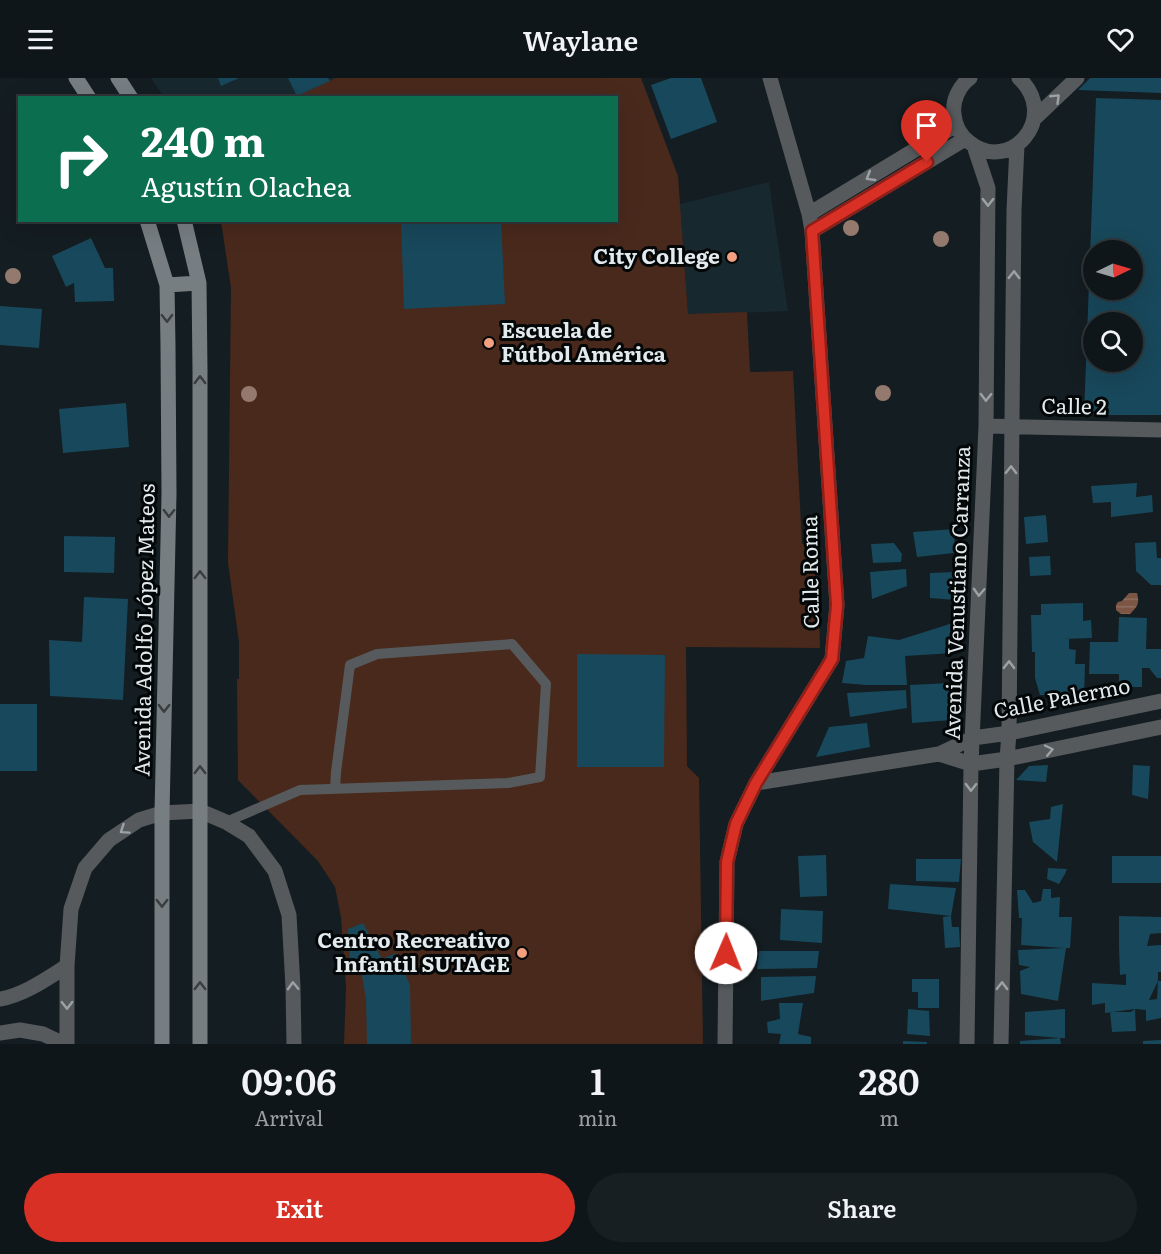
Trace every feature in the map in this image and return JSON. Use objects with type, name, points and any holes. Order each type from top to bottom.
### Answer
[{"type":"main road","points":[[76,78],[88,96]]},
{"type":"main road","points":[[118,78],[130,96]]},
{"type":"main road","name":"Avenida Adolfo López Mateos","points":[[148,222],[167,285],[169,494],[162,813],[162,1044]]},
{"type":"main road","points":[[184,222],[199,283],[200,1044]]},
{"type":"main road","points":[[167,285],[199,283]]},
{"type":"street","name":"Calle Roma","points":[[725,1044],[727,862],[736,824],[756,783],[832,659],[837,605],[812,231],[770,78]]},
{"type":"street","points":[[1034,119],[1077,78]]},
{"type":"street","points":[[812,231],[969,143],[995,152],[1017,145],[1031,129],[1034,119],[1035,106],[1025,80]]},
{"type":"street","points":[[809,214],[956,125],[953,113],[960,82]]},
{"type":"street","name":"Avenida Venustiano Carranza","points":[[956,125],[969,143],[988,188],[986,426],[971,764],[967,1044]]},
{"type":"street","points":[[1001,1044],[1009,733],[1014,210],[1017,145]]},
{"type":"street","name":"Calle 2","points":[[986,426],[1161,430]]},
{"type":"street","name":"Calle Palermo","points":[[756,783],[939,754],[973,738],[1009,733],[1161,701]]},
{"type":"street","name":"Calle Palermo","points":[[939,754],[971,764],[1007,759],[1161,727]]},
{"type":"street","points":[[0,1032],[20,1030],[44,1034],[66,1044],[70,909],[86,868],[109,840],[139,820],[162,813],[200,811],[226,822],[249,836],[275,872],[289,915],[294,1044]]},
{"type":"street","points":[[0,999],[39,984],[67,966]]},
{"type":"lane","points":[[226,822],[300,790],[335,789],[508,783],[540,777],[546,684],[512,644],[377,654],[350,665],[335,789]]},
{"type":"shaded area","points":[[151,78],[337,78],[298,96],[163,96]]},
{"type":"shaded area","points":[[336,78],[641,78],[678,176],[688,314],[747,312],[750,372],[793,371],[802,544],[817,543],[820,648],[686,647],[687,766],[699,778],[703,1044],[344,1044],[346,988],[341,917],[335,887],[318,861],[238,780],[239,642],[228,563],[231,288],[221,222],[618,222],[618,96],[296,96]]},
{"type":"shaded area","name":"City College","points":[[769,182],[788,311],[688,315],[680,204]]},
{"type":"shaded area","points":[[1129,593],[1137,593],[1137,605],[1130,614],[1121,614],[1116,610],[1116,605]]},
{"type":"building","points":[[218,78],[239,78],[221,86]]},
{"type":"building","points":[[288,78],[328,78],[330,81],[297,96]]},
{"type":"building","points":[[671,78],[701,78],[717,122],[671,139],[651,85]]},
{"type":"building","points":[[1090,78],[1161,78],[1161,93],[1078,90]]},
{"type":"building","points":[[1096,98],[1161,100],[1161,415],[1084,415],[1086,372],[1143,372],[1143,312],[1088,312],[1088,300],[1143,300],[1143,240],[1091,240]]},
{"type":"building","points":[[401,222],[501,222],[505,304],[404,309]]},
{"type":"building","points":[[91,238],[105,268],[113,268],[114,301],[75,302],[74,283],[66,287],[52,256]]},
{"type":"building","points":[[0,306],[42,309],[39,348],[0,345]]},
{"type":"building","points":[[126,403],[129,447],[63,453],[59,409]]},
{"type":"building","points":[[1137,483],[1136,497],[1152,495],[1153,512],[1111,517],[1111,502],[1093,503],[1091,486]]},
{"type":"building","points":[[1046,515],[1048,542],[1026,544],[1024,517]]},
{"type":"building","points":[[955,529],[954,553],[917,557],[913,532]]},
{"type":"building","points":[[64,536],[115,537],[114,573],[64,572]]},
{"type":"building","points":[[1156,542],[1157,558],[1161,558],[1161,585],[1151,585],[1136,571],[1135,543]]},
{"type":"building","points":[[894,543],[902,554],[901,562],[873,563],[871,544]]},
{"type":"building","points":[[1050,556],[1051,575],[1030,576],[1029,557]]},
{"type":"building","points":[[906,569],[907,586],[872,599],[870,572]]},
{"type":"building","points":[[954,572],[956,600],[930,598],[930,573]]},
{"type":"building","points":[[84,597],[128,599],[123,700],[50,696],[49,640],[82,642]]},
{"type":"building","points":[[1083,603],[1083,621],[1091,620],[1092,638],[1061,639],[1069,639],[1069,649],[1076,650],[1075,664],[1085,664],[1084,697],[1040,695],[1035,678],[1035,652],[1032,652],[1031,615],[1041,615],[1041,604]]},
{"type":"building","points":[[1119,617],[1147,618],[1146,649],[1161,649],[1161,678],[1157,678],[1149,668],[1142,668],[1142,687],[1119,687],[1119,674],[1089,674],[1090,642],[1118,642]]},
{"type":"building","points":[[953,623],[954,653],[905,656],[907,685],[842,683],[846,661],[864,658],[868,636],[899,640]]},
{"type":"building","points":[[577,654],[665,655],[664,767],[577,767]]},
{"type":"building","points":[[950,683],[952,720],[912,723],[910,685]]},
{"type":"building","points":[[906,690],[907,708],[850,717],[847,693]]},
{"type":"building","points":[[0,704],[37,704],[37,771],[0,771]]},
{"type":"building","points":[[867,723],[870,747],[816,757],[829,727]]},
{"type":"building","points":[[1048,765],[1046,782],[1016,780],[1029,766]]},
{"type":"building","points":[[1133,765],[1150,766],[1148,799],[1132,795]]},
{"type":"building","points":[[1063,804],[1057,862],[1033,842],[1029,822],[1050,819],[1051,807]]},
{"type":"building","points":[[826,855],[827,896],[800,897],[798,856]]},
{"type":"building","points":[[1112,856],[1161,856],[1161,883],[1112,883]]},
{"type":"building","points":[[916,859],[961,859],[959,882],[916,881]]},
{"type":"building","points":[[1048,868],[1067,869],[1059,884],[1047,879]]},
{"type":"building","points":[[890,884],[956,888],[951,916],[888,909]]},
{"type":"building","points":[[1043,889],[1051,889],[1051,898],[1060,897],[1059,917],[1072,917],[1070,948],[1066,948],[1058,1001],[1021,994],[1020,971],[1030,967],[1019,965],[1018,950],[1064,948],[1021,945],[1022,918],[1019,918],[1017,890],[1025,890],[1033,903],[1041,901]]},
{"type":"building","points":[[781,909],[823,911],[822,943],[780,940]]},
{"type":"building","points":[[951,916],[952,927],[959,927],[960,947],[945,948],[943,917]]},
{"type":"building","points":[[1119,916],[1161,917],[1161,933],[1150,934],[1147,946],[1161,945],[1161,972],[1158,972],[1158,981],[1161,981],[1161,1018],[1146,1021],[1146,1010],[1135,1009],[1105,1013],[1105,1003],[1092,1005],[1092,983],[1126,985],[1126,974],[1120,975]],"holes":[[[1158,981],[1157,999],[1149,1000]]]},
{"type":"building","points":[[363,923],[382,959],[396,953],[410,985],[411,1044],[367,1044],[366,999],[361,969],[351,972],[348,929]]},
{"type":"building","points":[[759,951],[819,951],[817,968],[757,969]]},
{"type":"building","points":[[816,976],[814,993],[761,1001],[761,977]]},
{"type":"building","points":[[912,979],[939,979],[939,1008],[918,1008],[918,992],[912,992]]},
{"type":"building","points":[[779,1003],[803,1003],[798,1034],[811,1037],[811,1044],[779,1044],[781,1034],[768,1033],[767,1022],[780,1019]]},
{"type":"building","points":[[908,1009],[929,1011],[930,1036],[907,1034]]},
{"type":"building","points":[[1065,1009],[1065,1038],[1025,1035],[1025,1012]]},
{"type":"building","points":[[1135,1009],[1136,1031],[1112,1032],[1110,1012],[1131,1012]]},
{"type":"building","points":[[1060,1038],[1061,1044],[1020,1044],[1020,1041]]},
{"type":"building","points":[[1161,1040],[1161,1044],[1143,1044],[1143,1041]]},
{"type":"building","points":[[903,1041],[927,1042],[927,1044],[903,1044]]},
{"type":"place","name":"City College","points":[[732,257]]},
{"type":"place","name":"Escuela de Fútbol América","points":[[489,343]]},
{"type":"place","name":"Centro Recreativo Infantil SUTAGE","points":[[522,953]]},
{"type":"route","points":[[726,953],[727,862],[736,824],[756,783],[832,659],[837,605],[812,231],[927,162]]}]
